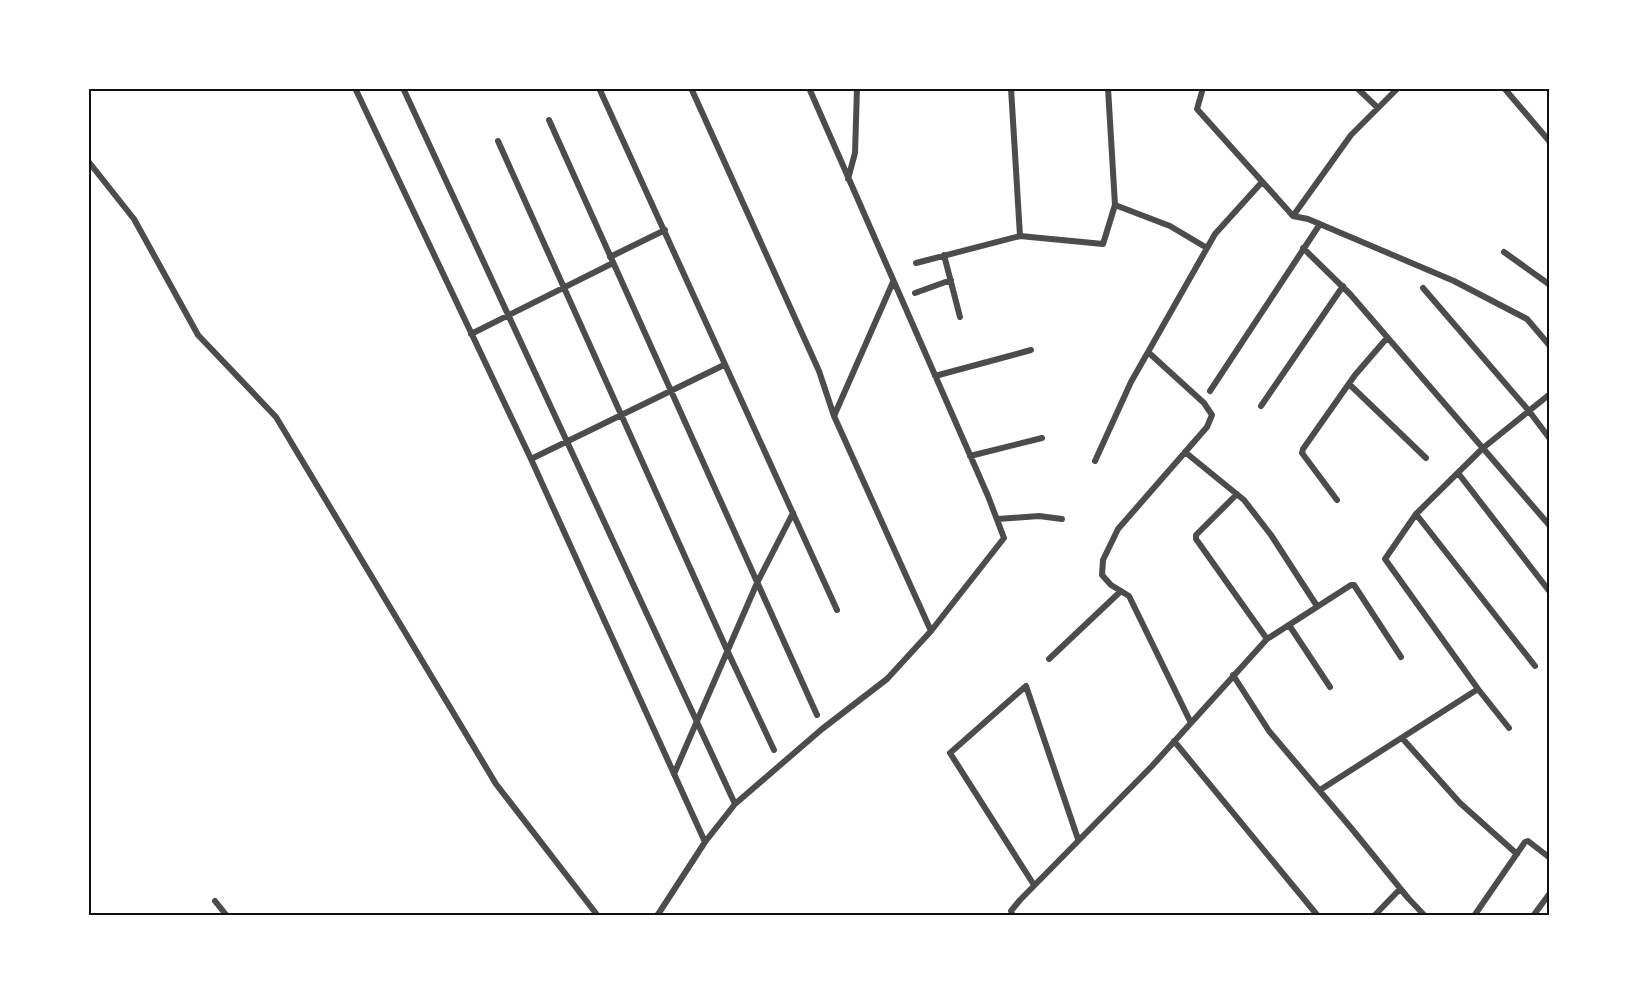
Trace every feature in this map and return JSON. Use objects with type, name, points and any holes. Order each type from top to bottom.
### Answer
[{"type":"street","points":[[355,88],[531,459],[705,842]]},
{"type":"street","points":[[403,88],[735,804]]},
{"type":"street","points":[[599,88],[837,610]]},
{"type":"street","points":[[691,88],[819,371],[834,416],[931,631]]},
{"type":"street","points":[[657,915],[705,842],[735,804],[822,729],[887,679],[931,631],[1004,538],[998,519],[809,88]]},
{"type":"street","points":[[848,179],[855,153],[856,88]]},
{"type":"street","points":[[1011,88],[1020,236]]},
{"type":"street","points":[[916,263],[1020,236],[1102,244],[1115,205],[1108,88]]},
{"type":"street","points":[[1203,88],[1197,109],[1293,216],[1320,224],[1454,281],[1527,319],[1550,346]]},
{"type":"street","points":[[1357,88],[1378,108]]},
{"type":"street","points":[[1293,216],[1351,135],[1398,88]]},
{"type":"street","points":[[1504,88],[1550,142]]},
{"type":"street","points":[[549,120],[817,715]]},
{"type":"street","points":[[498,141],[774,750]]},
{"type":"street","points":[[88,161],[134,219],[198,336],[276,417],[496,784],[598,915]]},
{"type":"street","points":[[1095,461],[1131,381],[1215,234],[1262,182]]},
{"type":"street","points":[[1115,205],[1170,226],[1207,248]]},
{"type":"street","points":[[1210,391],[1320,224]]},
{"type":"street","points":[[471,334],[564,288],[665,230]]},
{"type":"street","points":[[1303,248],[1343,286],[1550,526]]},
{"type":"street","points":[[1504,252],[1550,285]]},
{"type":"street","points":[[945,255],[960,317]]},
{"type":"street","points":[[915,293],[951,280]]},
{"type":"street","points":[[834,416],[893,282]]},
{"type":"street","points":[[1261,406],[1343,286]]},
{"type":"street","points":[[1423,288],[1550,439]]},
{"type":"street","points":[[1336,500],[1302,453],[1303,449],[1349,384],[1387,338]]},
{"type":"street","points":[[934,376],[1031,350]]},
{"type":"street","points":[[1148,352],[1204,403],[1212,415],[1208,427],[1118,530],[1102,560],[1102,575],[1111,585],[1129,596],[1191,723]]},
{"type":"street","points":[[531,459],[724,365]]},
{"type":"street","points":[[1349,384],[1426,458]]},
{"type":"street","points":[[1509,728],[1478,689],[1385,559],[1416,514],[1483,448],[1550,394]]},
{"type":"street","points":[[970,456],[1042,438]]},
{"type":"street","points":[[1185,452],[1244,500],[1271,535],[1317,606]]},
{"type":"street","points":[[1458,473],[1550,592]]},
{"type":"street","points":[[1236,494],[1196,535],[1196,539],[1267,639]]},
{"type":"street","points":[[674,774],[757,582],[792,513]]},
{"type":"street","points":[[1416,514],[1535,666]]},
{"type":"street","points":[[998,519],[1040,516],[1062,519]]},
{"type":"street","points":[[1014,915],[1011,911],[1034,885],[1152,766],[1267,639],[1354,585],[1401,657]]},
{"type":"street","points":[[1050,659],[1121,591]]},
{"type":"street","points":[[1289,625],[1330,687]]},
{"type":"street","points":[[1233,675],[1269,731],[1400,889],[1425,915]]},
{"type":"street","points":[[1034,885],[950,753],[1026,686],[1078,839]]},
{"type":"street","points":[[1320,790],[1478,689]]},
{"type":"street","points":[[1402,738],[1460,803],[1517,854]]},
{"type":"street","points":[[1174,741],[1318,915]]},
{"type":"street","points":[[1474,915],[1528,841],[1550,858]]},
{"type":"street","points":[[1374,915],[1400,889]]},
{"type":"street","points":[[1533,915],[1550,893]]},
{"type":"street","points":[[215,901],[227,915]]}]
